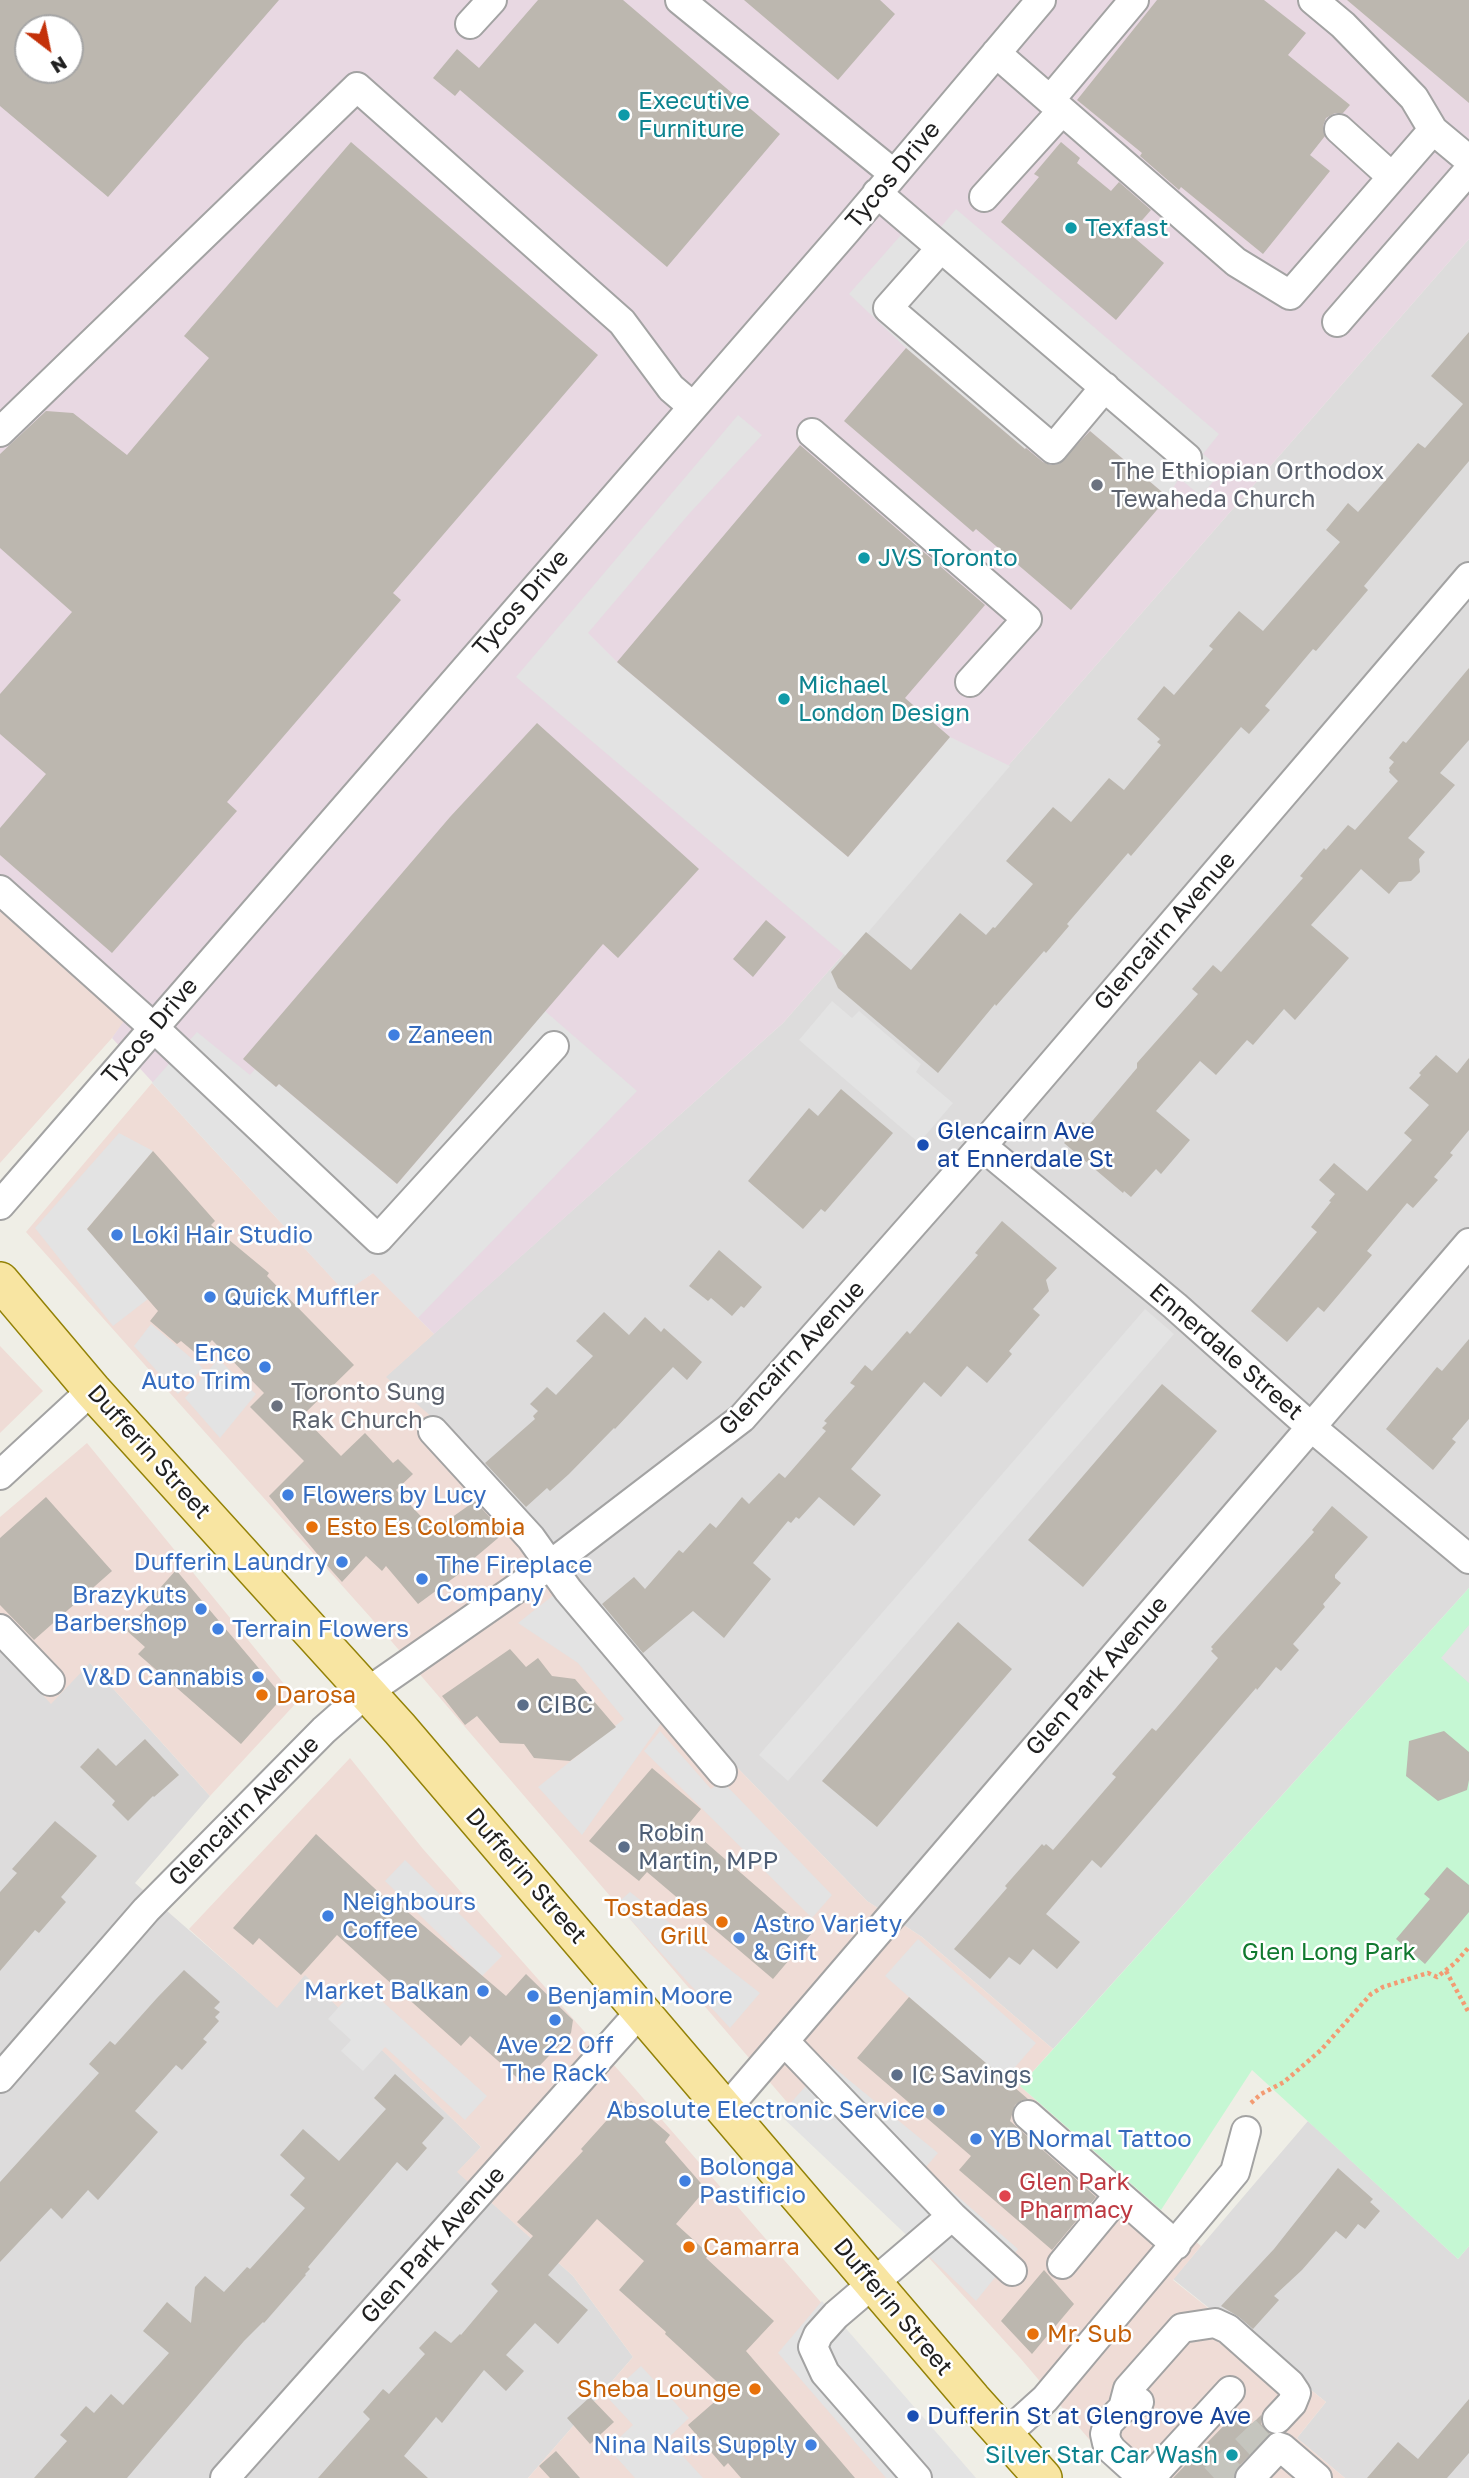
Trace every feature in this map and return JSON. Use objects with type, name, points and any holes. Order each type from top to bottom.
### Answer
[{"type":"main road","name":"Dufferin Street","points":[[0,1281],[92,1390],[366,1693],[1043,2478]]},
{"type":"street","points":[[470,24],[492,0]]},
{"type":"street","points":[[680,0],[886,184],[941,247],[1187,458]]},
{"type":"street","name":"Tycos Drive","points":[[0,1205],[886,184],[1041,0]]},
{"type":"street","points":[[984,197],[1134,0]]},
{"type":"street","points":[[1313,0],[1343,26],[1413,98],[1433,130],[1469,160]]},
{"type":"street","points":[[996,53],[1236,262],[1290,295],[1433,130]]},
{"type":"street","points":[[0,432],[357,87],[622,322],[671,388],[692,406]]},
{"type":"street","points":[[1339,129],[1392,177]]},
{"type":"street","points":[[1337,322],[1469,170]]},
{"type":"street","points":[[941,247],[888,308],[1053,449],[1105,387]]},
{"type":"street","points":[[812,433],[1027,619],[970,682]]},
{"type":"street","name":"Glencairn Avenue","points":[[0,2078],[146,1910],[324,1730],[366,1693],[550,1565],[743,1418],[982,1146],[1469,577]]},
{"type":"street","points":[[0,890],[153,1027],[378,1239],[554,1045]]},
{"type":"street","name":"Ennerdale Street","points":[[982,1146],[1175,1306],[1311,1426],[1469,1559]]},
{"type":"street","name":"Glen Park Avenue","points":[[725,2110],[1469,1243]]},
{"type":"street","points":[[0,1475],[92,1390]]},
{"type":"street","points":[[433,1431],[531,1538],[601,1630],[722,1772]]},
{"type":"street","points":[[0,1629],[50,1681]]},
{"type":"street","name":"Glen Park Avenue","points":[[225,2478],[641,2011]]},
{"type":"street","points":[[784,2041],[952,2216],[1012,2271]]},
{"type":"street","points":[[1028,2115],[1176,2245]]},
{"type":"street","points":[[1005,2435],[1045,2399],[1176,2245],[1234,2172],[1246,2131]]},
{"type":"street","points":[[1062,2264],[1119,2195]]},
{"type":"street","points":[[918,2478],[825,2373],[813,2347],[818,2334],[835,2315],[952,2216]]},
{"type":"street","points":[[1143,2478],[1107,2443],[1105,2434],[1108,2423],[1123,2408],[1142,2400],[1195,2342],[1204,2324],[1215,2323],[1228,2329],[1290,2384],[1296,2393],[1292,2403],[1276,2419]]},
{"type":"street","points":[[1150,2478],[1230,2391]]},
{"type":"street","points":[[1250,2478],[1279,2448],[1317,2478]]},
{"type":"path","points":[[1246,2131],[1248,2111],[1253,2101],[1284,2082],[1313,2058],[1371,1994],[1383,1987],[1428,1973],[1437,1977],[1469,1947]]},
{"type":"path","points":[[1446,1971],[1469,2013]]},
{"type":"shaded area","points":[[0,0],[1469,0],[1469,239],[783,1023],[434,1334],[373,1273],[345,1292],[112,1038],[126,1018],[0,910]]},
{"type":"shaded area","points":[[956,209],[1219,434],[1203,454],[1223,470],[1201,496],[1179,478],[1168,497],[1089,430],[1061,462],[1033,439],[1025,449],[906,348],[849,294],[923,210],[940,228]]},
{"type":"shaded area","points":[[1469,239],[1469,1588],[1053,2049],[922,1937],[867,1901],[618,1645],[385,1377],[783,1023]]},
{"type":"shaded area","points":[[738,415],[762,435],[688,515],[588,633],[617,662],[848,857],[950,737],[1010,766],[847,957],[516,677]]},
{"type":"shaded area","points":[[0,910],[127,1018],[0,1163]]},
{"type":"shaded area","points":[[832,1001],[852,1018],[859,1011],[921,1064],[916,1072],[953,1103],[919,1143],[799,1040]]},
{"type":"shaded area","points":[[545,1011],[637,1091],[418,1318],[373,1273],[345,1292],[152,1083],[197,1032],[250,1075],[255,1069],[276,1087],[279,1084],[397,1184]]},
{"type":"shaded area","points":[[152,1083],[345,1292],[373,1273],[434,1334],[386,1377],[440,1424],[618,1645],[867,1901],[922,1937],[1053,2049],[1020,2086],[1201,2246],[1173,2280],[1326,2402],[1297,2438],[1345,2478],[1122,2478],[1021,2359],[786,2101],[380,1628],[26,1232]]},
{"type":"shaded area","points":[[119,1133],[153,1151],[87,1229],[148,1299],[113,1326],[35,1228]]},
{"type":"shaded area","points":[[1145,1309],[1174,1334],[788,1781],[759,1755]]},
{"type":"shaded area","points":[[151,1324],[203,1368],[178,1394],[134,1346]]},
{"type":"shaded area","points":[[0,1346],[43,1391],[0,1433]]},
{"type":"shaded area","points":[[218,1359],[256,1394],[220,1438],[185,1398]]},
{"type":"shaded area","points":[[87,1443],[298,1701],[210,1796],[90,1663],[51,1704],[0,1649],[0,1517]]},
{"type":"shaded area","points":[[555,1594],[662,1722],[582,1835],[538,1787],[624,1719],[578,1663],[518,1623]]},
{"type":"shaded area","points":[[1469,1625],[1469,1683],[1441,1658]]},
{"type":"shaded area","points":[[0,1649],[90,1663],[210,1796],[135,1883],[277,2007],[305,1974],[481,2147],[458,2172],[573,2276],[633,2357],[528,2478],[0,2478]]},
{"type":"shaded area","points":[[660,1731],[711,1789],[722,1781],[832,1895],[812,1918],[644,1751]]},
{"type":"shaded area","points":[[350,1758],[423,1849],[974,2478],[528,2478],[633,2357],[573,2276],[457,2172],[481,2147],[305,1975],[277,2008],[189,1929]]},
{"type":"shaded area","points":[[405,1860],[502,1956],[482,1976],[385,1881]]},
{"type":"shaded area","points":[[630,1892],[760,1993],[730,2028],[616,1904]]},
{"type":"shaded area","points":[[918,1939],[1036,2043],[1004,2080],[885,1976]]},
{"type":"shaded area","points":[[361,1982],[487,2096],[465,2120],[385,2047],[363,2071],[341,2051],[351,2040],[328,2019]]},
{"type":"shaded area","points":[[827,2062],[938,2153],[925,2168],[1018,2249],[976,2301],[780,2115]]},
{"type":"shaded area","points":[[1308,2121],[1458,2259],[1469,2246],[1469,2478],[1345,2478],[1297,2438],[1326,2402],[1173,2279]]},
{"type":"shaded area","points":[[822,2301],[976,2478],[886,2478],[778,2353]]},
{"type":"shaded area","points":[[641,2366],[689,2418],[667,2439],[703,2478],[635,2478],[608,2448],[633,2425],[607,2397]]},
{"type":"green space","name":"Glen Long Park","points":[[1469,1588],[1469,2246],[1458,2259],[1252,2070],[1161,2210],[1020,2086]]},
{"type":"building","points":[[0,0],[279,0],[108,197],[0,106]]},
{"type":"building","name":"Executive Furniture","points":[[538,0],[623,0],[780,134],[667,267],[460,90],[455,96],[433,78],[457,49],[479,68]]},
{"type":"building","points":[[744,0],[880,0],[895,14],[838,80]]},
{"type":"building","points":[[1157,0],[1264,0],[1306,33],[1288,55],[1350,105],[1343,113],[1335,113],[1326,118],[1323,126],[1325,136],[1310,155],[1330,171],[1263,254],[1181,187],[1179,190],[1140,156],[1142,153],[1077,100]]},
{"type":"building","points":[[1347,0],[1469,0],[1469,103]]},
{"type":"building","points":[[351,142],[598,355],[393,593],[401,600],[227,802],[237,811],[112,953],[0,855],[0,828],[46,774],[0,734],[0,694],[72,612],[0,548],[0,454],[46,411],[73,413],[127,455],[209,358],[184,336]]},
{"type":"building","name":"Texfast","points":[[1061,142],[1080,158],[1077,163],[1111,191],[1119,182],[1151,210],[1130,234],[1164,263],[1116,320],[1001,222],[1039,177],[1034,174]]},
{"type":"building","points":[[1469,332],[1469,461],[1364,586],[1368,590],[1265,706],[1270,710],[1249,734],[1241,727],[1131,856],[1128,853],[1067,924],[1069,926],[1046,953],[1044,951],[996,1006],[995,1004],[938,1073],[838,988],[831,972],[866,932],[911,970],[960,913],[986,935],[995,928],[1033,884],[1006,861],[1053,807],[1071,822],[1109,778],[1124,790],[1161,745],[1157,742],[1160,739],[1137,719],[1164,686],[1174,695],[1213,649],[1209,646],[1239,611],[1263,631],[1340,542],[1326,530],[1348,503],[1358,512],[1418,443],[1425,448],[1463,404],[1431,376]]},
{"type":"building","name":"The Ethiopian Orthodox Tewaheda Church","points":[[906,348],[1043,462],[1059,464],[1090,431],[1168,497],[1071,610],[976,529],[973,532],[844,421]]},
{"type":"building","name":"Michael London Design","points":[[800,445],[985,605],[905,698],[950,737],[848,857],[617,662]]},
{"type":"building","points":[[1469,668],[1469,740],[1440,773],[1455,785],[1408,838],[1425,852],[1419,859],[1420,872],[1411,881],[1399,882],[1389,894],[1361,869],[1311,925],[1349,958],[1295,1020],[1284,1009],[1253,1045],[1247,1040],[1216,1075],[1200,1061],[1156,1111],[1190,1140],[1161,1174],[1156,1169],[1131,1197],[1124,1191],[1123,1193],[1064,1143],[1083,1122],[1088,1126],[1137,1068],[1137,1063],[1198,994],[1192,989],[1213,965],[1221,972],[1303,878],[1300,876],[1324,848],[1326,850],[1348,825],[1355,830],[1398,781],[1389,772],[1394,762],[1389,758],[1403,741],[1406,743]]},
{"type":"building","name":"Zaneen","points":[[537,723],[699,869],[618,958],[603,944],[397,1184],[279,1084],[276,1087],[243,1059],[450,817]]},
{"type":"building","points":[[766,920],[786,937],[753,977],[733,959]]},
{"type":"building","points":[[1436,1055],[1457,1073],[1469,1058],[1469,1130],[1434,1177],[1438,1180],[1413,1208],[1407,1203],[1367,1251],[1372,1255],[1324,1312],[1318,1307],[1287,1342],[1251,1311],[1317,1232],[1311,1227],[1335,1194],[1319,1180],[1334,1163],[1367,1191],[1412,1140],[1404,1133],[1429,1105],[1409,1088]]},
{"type":"building","points":[[841,1089],[893,1133],[825,1212],[821,1209],[803,1229],[748,1181],[809,1108],[818,1116]]},
{"type":"building","points":[[153,1151],[215,1221],[211,1225],[269,1273],[267,1276],[354,1365],[302,1416],[341,1456],[365,1433],[393,1463],[398,1459],[413,1474],[396,1490],[434,1530],[475,1501],[504,1533],[465,1566],[467,1568],[418,1604],[386,1566],[382,1571],[366,1556],[342,1582],[324,1562],[269,1496],[304,1461],[250,1407],[264,1393],[212,1340],[199,1356],[181,1341],[177,1344],[150,1321],[158,1311],[87,1229]]},
{"type":"building","points":[[1002,1221],[1057,1268],[1046,1280],[1049,1291],[1033,1309],[1040,1315],[1009,1351],[1012,1354],[987,1383],[967,1366],[941,1397],[924,1382],[851,1469],[881,1495],[854,1526],[819,1497],[799,1519],[796,1517],[791,1523],[788,1521],[753,1563],[771,1579],[724,1638],[693,1611],[643,1653],[602,1604],[634,1577],[645,1589],[679,1550],[683,1553],[710,1523],[716,1528],[742,1497],[749,1504],[779,1473],[785,1478],[826,1431],[822,1428],[827,1423],[824,1421],[855,1386],[850,1383],[865,1365],[872,1371],[907,1331],[910,1334],[978,1255],[975,1253]]},
{"type":"building","points":[[719,1250],[762,1287],[744,1308],[741,1306],[732,1316],[711,1298],[708,1301],[689,1286]]},
{"type":"building","points":[[604,1312],[629,1335],[645,1317],[661,1332],[664,1328],[702,1362],[687,1380],[673,1367],[569,1474],[550,1491],[547,1488],[526,1507],[485,1463],[535,1419],[533,1416],[538,1411],[530,1404],[547,1387],[556,1395],[593,1356],[576,1341]]},
{"type":"building","points":[[1469,1339],[1469,1419],[1452,1439],[1456,1442],[1433,1470],[1386,1429],[1437,1367],[1442,1371]]},
{"type":"building","points":[[1162,1384],[1217,1431],[1083,1587],[1028,1540]]},
{"type":"building","points":[[46,1497],[112,1571],[34,1640],[0,1605],[0,1538]]},
{"type":"building","points":[[1332,1506],[1368,1537],[1335,1575],[1341,1583],[1323,1604],[1325,1607],[1293,1644],[1299,1650],[1281,1671],[1276,1667],[1257,1690],[1256,1688],[1101,1868],[1092,1860],[1046,1914],[1080,1942],[1057,1969],[1033,1949],[1020,1965],[1009,1957],[990,1979],[954,1949],[1042,1844],[1053,1850],[1116,1777],[1112,1774],[1152,1728],[1156,1731],[1176,1708],[1218,1658],[1211,1651],[1211,1647],[1314,1532],[1312,1530]]},
{"type":"building","points":[[176,1570],[283,1697],[241,1744],[138,1654],[145,1647],[126,1630],[156,1598],[153,1596]]},
{"type":"building","points":[[958,1622],[1012,1669],[877,1827],[822,1781]]},
{"type":"building","name":"CIBC","points":[[510,1649],[526,1667],[538,1658],[552,1676],[575,1679],[616,1727],[570,1761],[534,1758],[524,1744],[500,1743],[477,1716],[465,1725],[442,1696]]},
{"type":"building","points":[[1444,1731],[1469,1752],[1469,1780],[1467,1790],[1438,1801],[1406,1776],[1409,1741]]},
{"type":"building","points":[[145,1739],[179,1775],[128,1821],[112,1805],[115,1801],[80,1767],[98,1748],[116,1766]]},
{"type":"building","points":[[652,1768],[701,1809],[687,1826],[811,1934],[773,1979],[647,1872],[639,1881],[589,1841]]},
{"type":"building","points":[[55,1821],[97,1856],[61,1897],[66,1902],[39,1933],[35,1930],[0,1971],[0,1892],[17,1873],[12,1869]]},
{"type":"building","points":[[316,1834],[386,1899],[389,1896],[506,1996],[526,1974],[573,2020],[571,2033],[523,2083],[470,2036],[461,2046],[337,1935],[301,1975],[259,1938],[253,1945],[233,1928]]},
{"type":"building","points":[[1447,1867],[1469,1885],[1469,1912],[1425,1964],[1396,1939],[1430,1899],[1424,1894]]},
{"type":"building","points":[[184,1970],[220,2002],[214,2008],[220,2012],[215,2017],[219,2021],[203,2039],[207,2042],[182,2070],[176,2065],[135,2111],[158,2132],[98,2200],[88,2190],[62,2219],[51,2208],[0,2262],[0,2182],[99,2073],[89,2064],[110,2041],[115,2045]]},
{"type":"building","points":[[909,1997],[1028,2099],[1015,2105],[1010,2121],[1096,2197],[1052,2250],[959,2170],[971,2156],[857,2058]]},
{"type":"building","points":[[395,2074],[444,2118],[422,2143],[427,2148],[407,2171],[397,2162],[308,2267],[310,2269],[306,2275],[264,2323],[244,2341],[127,2478],[34,2478],[67,2441],[60,2435],[86,2406],[94,2413],[111,2394],[123,2405],[169,2353],[143,2331],[167,2302],[191,2323],[195,2287],[205,2276],[224,2292],[247,2267],[250,2269],[305,2208],[290,2195],[305,2178],[280,2155],[303,2129],[339,2161],[386,2109],[374,2098]]},
{"type":"building","points":[[624,2101],[627,2105],[631,2101],[670,2135],[665,2142],[706,2189],[676,2224],[709,2254],[706,2258],[774,2321],[746,2351],[855,2478],[741,2478],[728,2463],[724,2467],[688,2425],[727,2391],[619,2290],[644,2261],[597,2219],[548,2275],[588,2310],[558,2344],[535,2323],[506,2355],[524,2371],[506,2391],[484,2370],[442,2423],[436,2417],[404,2456],[428,2478],[318,2478],[370,2419],[363,2412],[383,2389],[389,2394],[425,2354],[419,2348],[435,2331],[451,2343],[498,2291],[491,2284],[533,2236],[517,2222],[583,2151],[581,2149]]},
{"type":"building","points":[[1338,2168],[1373,2199],[1370,2202],[1380,2211],[1365,2229],[1358,2224],[1346,2239],[1336,2231],[1302,2270],[1274,2296],[1279,2300],[1253,2329],[1221,2306],[1274,2249]]},
{"type":"building","points":[[1044,2270],[1074,2304],[1032,2354],[1001,2321]]},
{"type":"building","points":[[590,2397],[614,2422],[590,2444],[567,2418]]},
{"type":"building","points":[[1469,2399],[1469,2453],[1447,2478],[1367,2478],[1398,2442],[1418,2459]]},
{"type":"building","name":"Silver Star Car Wash","points":[[1238,2411],[1252,2424],[1261,2415],[1261,2424],[1270,2434],[1238,2467],[1234,2478],[1173,2478]]},
{"type":"building","points":[[556,2451],[580,2478],[550,2478],[539,2466]]},
{"type":"tunnel","points":[[1214,2478],[1277,2419]]},
{"type":"place","name":"Executive Furniture","points":[[624,115]]},
{"type":"place","name":"Texfast","points":[[1071,228]]},
{"type":"place","name":"The Ethiopian Orthodox Tewaheda Church","points":[[1097,485]]},
{"type":"place","name":"JVS Toronto","points":[[864,558]]},
{"type":"place","name":"Michael London Design","points":[[784,699]]},
{"type":"place","name":"Zaneen","points":[[394,1035]]},
{"type":"place","name":"Glencairn Ave at Ennerdale St","points":[[923,1145]]},
{"type":"place","name":"Loki Hair Studio","points":[[117,1235]]},
{"type":"place","name":"Quick Muffler","points":[[210,1297]]},
{"type":"place","name":"Enco Auto Trim","points":[[265,1367]]},
{"type":"place","name":"Toronto Sung Rak Church","points":[[277,1406]]},
{"type":"place","name":"Flowers by Lucy","points":[[288,1495]]},
{"type":"place","name":"Esto Es Colombia","points":[[312,1527]]},
{"type":"place","name":"Dufferin Laundry","points":[[342,1562]]},
{"type":"place","name":"The Fireplace Company","points":[[422,1579]]},
{"type":"place","name":"Brazykuts Barbershop","points":[[201,1609]]},
{"type":"place","name":"Terrain Flowers","points":[[218,1629]]},
{"type":"place","name":"V&D Cannabis","points":[[258,1677]]},
{"type":"place","name":"Darosa","points":[[262,1695]]},
{"type":"place","name":"CIBC","points":[[523,1705]]},
{"type":"place","name":"Robin Martin, MPP","points":[[624,1847]]},
{"type":"place","name":"Neighbours Coffee","points":[[328,1916]]},
{"type":"place","name":"Tostadas Grill","points":[[722,1922]]},
{"type":"place","name":"Astro Variety & Gift","points":[[739,1938]]},
{"type":"place","name":"Market Balkan","points":[[483,1991]]},
{"type":"place","name":"Benjamin Moore","points":[[533,1996]]},
{"type":"place","name":"Ave 22 Off The Rack","points":[[555,2020]]},
{"type":"place","name":"IC Savings","points":[[897,2075]]},
{"type":"place","name":"Absolute Electronic Service","points":[[939,2110]]},
{"type":"place","name":"YB Normal Tattoo","points":[[976,2139]]},
{"type":"place","name":"Bolonga Pastificio","points":[[685,2181]]},
{"type":"place","name":"Glen Park Pharmacy","points":[[1005,2196]]},
{"type":"place","name":"Camarra","points":[[689,2247]]},
{"type":"place","name":"Mr. Sub","points":[[1033,2334]]},
{"type":"place","name":"Sheba Lounge","points":[[755,2389]]},
{"type":"place","name":"Dufferin St at Glengrove Ave","points":[[913,2416]]},
{"type":"place","name":"Nina Nails Supply","points":[[811,2445]]},
{"type":"place","name":"Silver Star Car Wash","points":[[1232,2455]]}]
